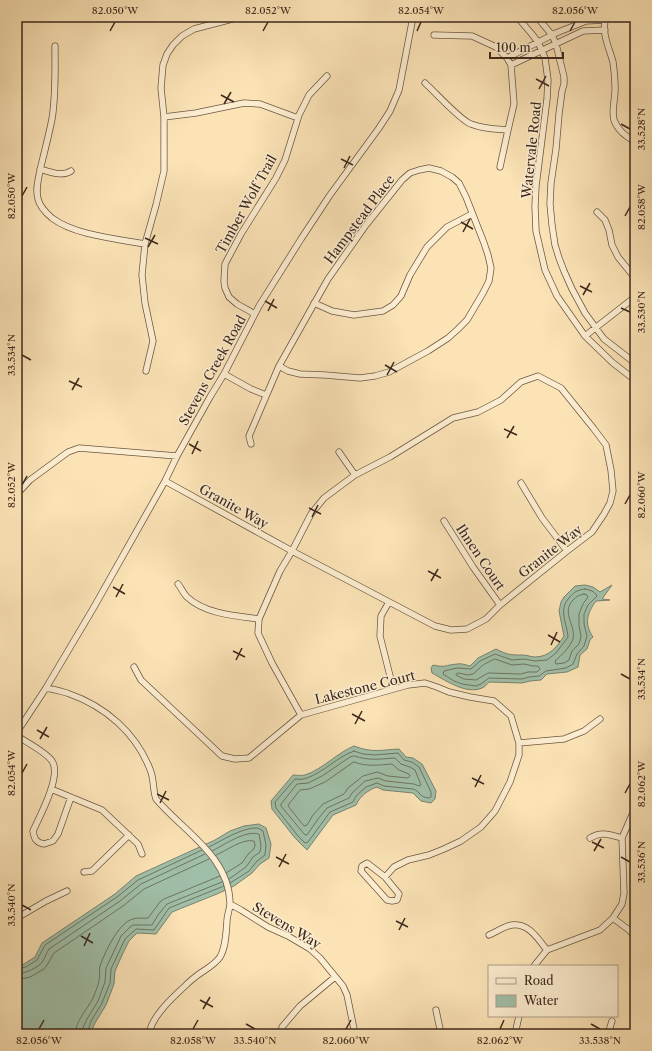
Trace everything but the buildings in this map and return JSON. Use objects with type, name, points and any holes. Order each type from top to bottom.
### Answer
[{"type":"street","points":[[146,371],[153,341],[145,303],[142,275],[145,244],[164,171],[164,117],[162,88],[163,65],[167,54],[182,36],[194,29],[240,17]]},
{"type":"street","name":"Stevens Creek Road","points":[[17,732],[46,688],[94,607],[224,374],[255,314],[300,239],[330,195],[380,128],[390,111],[399,90],[413,17]]},
{"type":"street","name":"Watervale Road","points":[[516,17],[538,42],[545,58],[548,80],[548,99],[536,186],[536,231],[545,270],[557,296],[585,336],[613,363],[635,380]]},
{"type":"street","name":"Watervale Road","points":[[537,17],[552,35],[556,44],[564,77],[551,183],[550,204],[555,245],[564,271],[585,313],[604,339],[635,363]]},
{"type":"street","points":[[507,58],[552,35],[586,21],[605,18],[605,37],[613,62],[615,74],[613,108],[614,118],[622,133],[635,142]]},
{"type":"street","points":[[579,24],[582,32]]},
{"type":"street","points":[[511,65],[582,32],[605,30]]},
{"type":"street","points":[[434,35],[472,36],[496,47],[507,58],[511,65],[514,104],[500,167]]},
{"type":"street","points":[[55,46],[55,79],[52,118],[37,184],[38,199],[42,209],[57,222],[72,228],[95,235],[145,244]]},
{"type":"street","name":"Timber Wolf Trail","points":[[255,314],[237,304],[229,297],[224,281],[226,264],[241,234],[276,178],[285,160],[298,118],[309,95],[327,76]]},
{"type":"street","points":[[426,83],[469,124],[488,129],[508,130]]},
{"type":"street","points":[[164,117],[196,113],[244,103],[260,104],[298,118]]},
{"type":"street","name":"Hampstead Place","points":[[251,444],[250,436],[279,366],[328,279],[366,225],[402,180],[410,173],[430,168],[441,171],[452,177],[458,183],[472,214],[488,255],[491,268],[489,281],[473,311],[458,330],[448,338],[389,372],[375,376],[360,378],[300,374],[288,371],[279,366]]},
{"type":"street","points":[[40,169],[58,174],[67,174],[71,171]]},
{"type":"street","points":[[597,212],[605,220],[612,245],[618,257],[635,278]]},
{"type":"street","points":[[314,303],[332,311],[354,315],[383,311],[393,305],[401,296],[410,275],[427,247],[447,227],[472,214]]},
{"type":"street","points":[[585,336],[635,297]]},
{"type":"street","points":[[224,374],[251,389],[266,395]]},
{"type":"street","name":"Granite Way","points":[[165,481],[292,551],[435,626],[451,630],[467,629],[486,619],[500,605],[592,532],[610,503],[613,491],[606,445],[561,388],[538,376],[521,382],[501,400],[478,412],[453,418],[390,457],[355,475],[324,498],[311,514],[292,551]]},
{"type":"street","points":[[17,494],[30,480],[68,452],[79,448],[178,456]]},
{"type":"street","points":[[339,452],[355,475]]},
{"type":"street","points":[[521,483],[542,518],[567,551]]},
{"type":"street","name":"Ihnen Court","points":[[444,521],[473,567],[500,605]]},
{"type":"street","points":[[292,551],[280,571],[259,619],[258,633],[272,663],[301,714]]},
{"type":"street","points":[[178,584],[187,597],[199,605],[227,615],[259,619]]},
{"type":"street","points":[[389,602],[381,616],[380,636],[393,688]]},
{"type":"street","name":"Lakestone Court","points":[[134,667],[141,680],[222,756],[235,759],[249,758],[301,714],[393,688],[425,683],[449,692],[494,701],[511,716],[519,743],[519,755],[510,782],[495,810],[481,827],[461,841],[429,855],[408,860],[394,868],[385,877]]},
{"type":"street","points":[[46,688],[67,693],[90,703],[109,714],[132,736],[142,753],[151,774],[156,799],[200,842],[217,863],[226,884],[230,904],[223,948],[220,957],[215,963],[194,977],[161,1010],[149,1034]]},
{"type":"street","points":[[519,743],[564,739],[584,731],[600,719]]},
{"type":"street","points":[[17,736],[48,756],[53,762],[55,774],[51,789],[33,831],[36,841],[41,844],[53,841],[58,834],[72,797]]},
{"type":"street","points":[[51,789],[102,810],[138,844],[142,854]]},
{"type":"street","points":[[535,965],[547,950],[600,930],[613,918],[622,904],[624,893],[622,838],[635,810]]},
{"type":"street","points":[[590,838],[596,835],[604,834],[622,838]]},
{"type":"street","points":[[84,872],[92,871],[129,835]]},
{"type":"street","points":[[367,863],[385,877],[399,894],[397,900],[387,900],[361,871],[362,866],[367,863]]},
{"type":"street","points":[[17,918],[67,891]]},
{"type":"street","name":"Stevens Way","points":[[230,904],[268,927],[288,936],[310,949],[320,958],[343,986],[347,995],[355,1034]]},
{"type":"street","points":[[613,918],[629,930],[635,937]]},
{"type":"street","points":[[489,935],[512,925],[528,928],[547,950]]},
{"type":"street","points":[[282,1034],[282,1027],[300,1006],[335,977]]},
{"type":"street","points":[[436,1010],[441,1034]]},
{"type":"street","points":[[515,1034],[519,1017]]},
{"type":"street","points":[[608,1034],[612,1021]]},
{"type":"water","points":[[585,585],[593,587],[600,592],[612,585],[602,599],[610,600],[596,601],[590,610],[588,628],[593,637],[590,640],[587,649],[580,655],[578,667],[567,672],[547,674],[541,680],[522,683],[489,682],[483,688],[476,690],[469,690],[456,686],[432,673],[431,668],[433,665],[443,666],[460,664],[470,666],[478,658],[496,649],[509,654],[534,657],[540,657],[552,651],[564,636],[559,611],[561,602],[575,586]]},
{"type":"water","points":[[354,746],[371,750],[399,749],[406,757],[413,758],[422,764],[436,791],[435,799],[431,803],[421,801],[413,793],[383,790],[377,787],[374,788],[362,796],[356,805],[333,815],[307,850],[295,838],[272,809],[271,801],[293,775],[304,775],[312,772]]},
{"type":"water","points":[[259,824],[266,828],[271,844],[269,858],[234,886],[172,912],[156,934],[137,933],[129,941],[123,953],[115,971],[114,984],[106,1005],[90,1034],[17,1034],[17,965],[24,964],[35,957],[42,943],[115,894],[136,876],[215,840],[230,831],[244,826]]}]
